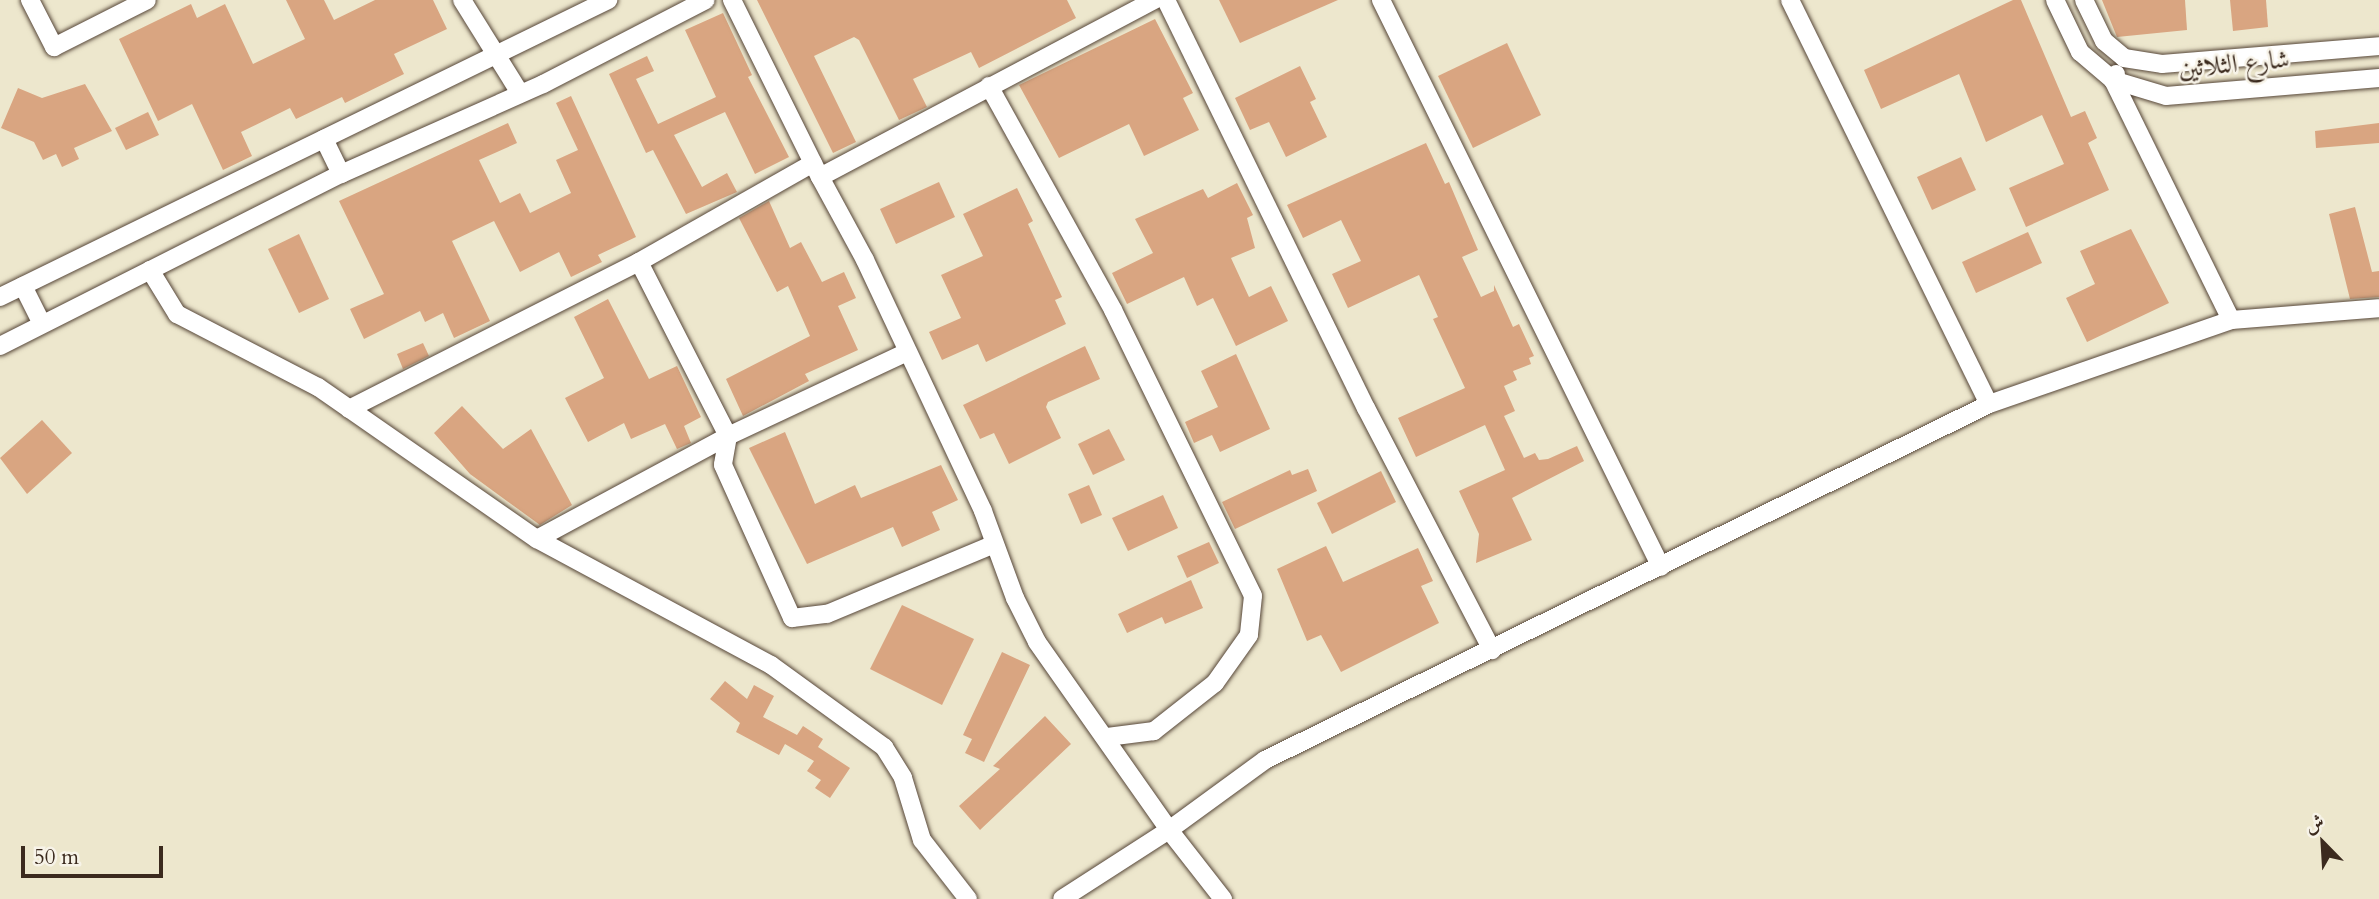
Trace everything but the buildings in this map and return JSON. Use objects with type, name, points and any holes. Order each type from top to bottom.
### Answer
[{"type":"street","points":[[30,0],[54,47],[147,0]]},
{"type":"street","points":[[461,0],[520,93]]},
{"type":"street","points":[[0,297],[608,0]]},
{"type":"street","points":[[0,346],[341,174],[520,93],[706,0]]},
{"type":"street","points":[[732,0],[907,352],[983,512],[994,544],[1037,642],[1107,737],[1169,830],[1223,899]]},
{"type":"street","points":[[349,408],[1155,0]]},
{"type":"street","points":[[1166,0],[1366,408],[1492,650]]},
{"type":"street","points":[[1381,0],[1661,567]]},
{"type":"street","points":[[1790,0],[1989,404]]},
{"type":"street","name":"شارع الثلاثين","points":[[2054,0],[2080,52],[2113,79],[2166,96],[2379,78]]},
{"type":"street","points":[[2084,0],[2104,41],[2124,58],[2113,79],[2231,320]]},
{"type":"street","name":"شارع الثلاثين","points":[[2124,58],[2162,64],[2379,46]]},
{"type":"street","points":[[989,86],[1113,310],[1253,596],[1249,635],[1215,683],[1154,732],[1107,737]]},
{"type":"street","points":[[324,139],[341,174]]},
{"type":"street","points":[[639,262],[728,436],[723,464],[792,618],[827,614],[994,544]]},
{"type":"street","points":[[150,270],[177,314],[349,408],[537,539],[771,665],[884,747],[903,778],[922,840],[968,899]]},
{"type":"street","points":[[23,286],[42,324]]},
{"type":"street","points":[[1062,899],[1169,830],[1265,760],[1989,404],[2231,320],[2379,309]]},
{"type":"street","points":[[537,539],[728,436],[907,352]]}]
